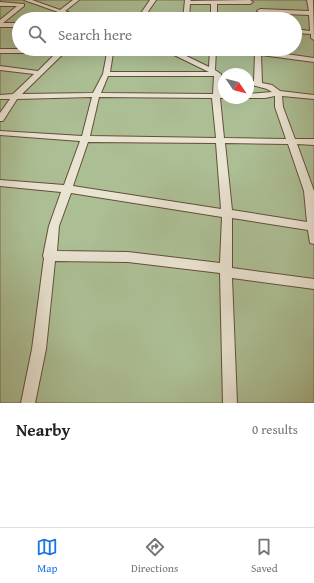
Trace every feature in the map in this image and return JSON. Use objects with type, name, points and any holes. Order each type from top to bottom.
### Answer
[{"type":"street","points":[[27,0],[62,11],[76,0]]},
{"type":"street","points":[[145,12],[153,0]]},
{"type":"street","points":[[302,32],[314,34],[310,0]]},
{"type":"street","points":[[186,12],[187,1],[249,1],[260,11],[269,12]]},
{"type":"street","points":[[214,2],[214,12]]},
{"type":"street","points":[[0,4],[22,5],[14,12]]},
{"type":"street","points":[[0,24],[12,14]]},
{"type":"street","points":[[302,16],[312,17]]},
{"type":"street","points":[[0,24],[12,25]]},
{"type":"street","points":[[0,51],[12,51]]},
{"type":"street","points":[[0,119],[15,97],[57,56]]},
{"type":"street","points":[[28,403],[39,349],[49,256],[54,226],[85,139],[96,95],[106,74],[110,56]]},
{"type":"street","points":[[182,56],[218,73]]},
{"type":"street","points":[[214,56],[218,73]]},
{"type":"street","points":[[258,84],[261,56]]},
{"type":"street","points":[[290,56],[314,60]]},
{"type":"street","points":[[0,68],[39,73]]},
{"type":"street","points":[[106,74],[218,73]]},
{"type":"street","points":[[254,83],[269,87],[278,93]]},
{"type":"street","points":[[278,93],[279,107],[309,191],[314,240]]},
{"type":"street","points":[[254,96],[270,96],[278,93],[314,97]]},
{"type":"street","points":[[0,97],[96,95],[218,96]]},
{"type":"street","points":[[220,104],[221,139],[228,214],[226,270],[230,403]]},
{"type":"street","points":[[0,133],[85,139],[221,139],[314,142]]},
{"type":"street","points":[[0,183],[68,189],[313,227]]},
{"type":"street","points":[[49,256],[128,257],[226,270],[314,284]]},
{"type":"green space","points":[[0,0],[314,0],[314,403],[0,403]]}]
